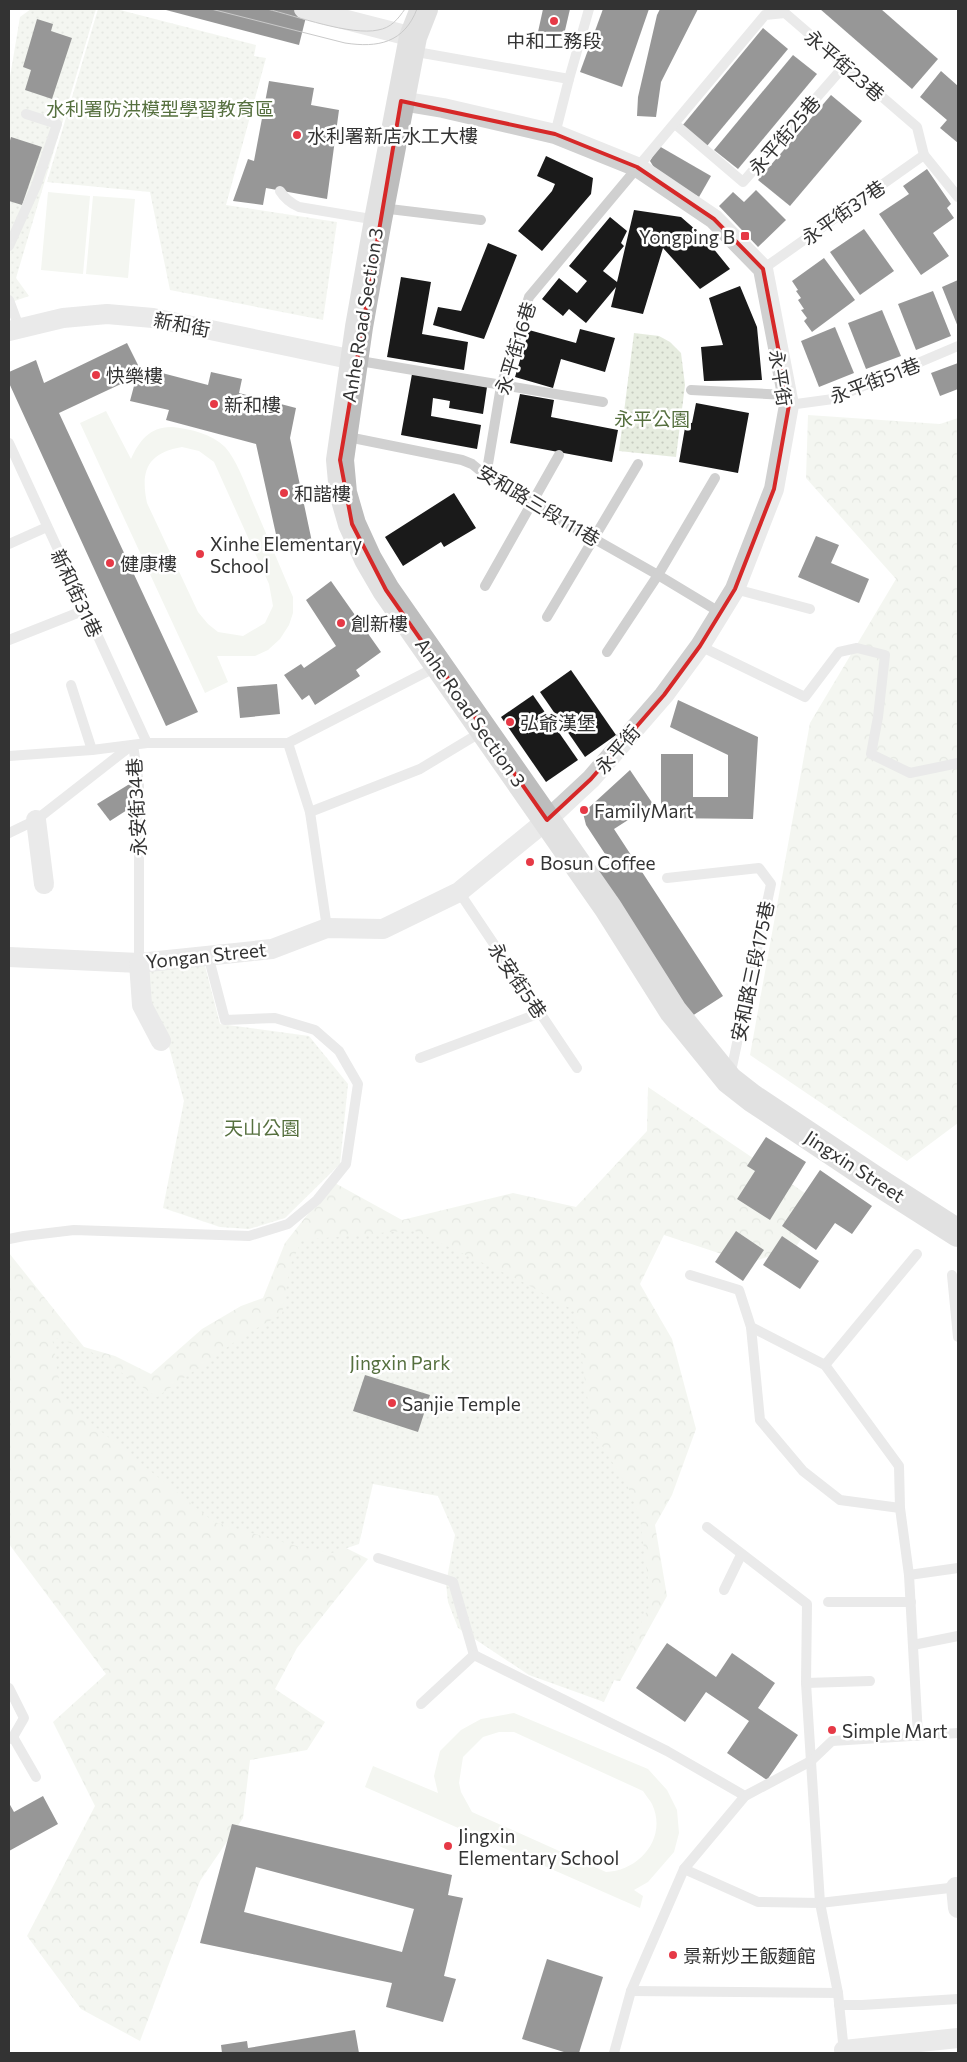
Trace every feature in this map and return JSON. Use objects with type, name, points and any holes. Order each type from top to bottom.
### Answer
[{"type":"main road","name":"Anhe Road Section 3","points":[[407,9],[411,43]]},
{"type":"main road","name":"Anhe Road Section 3","points":[[424,9],[411,43],[379,214],[342,436],[341,476],[343,493],[352,524],[368,559],[386,590],[608,908],[673,1011],[729,1080],[752,1098]]},
{"type":"main road","name":"Jingxin Street","points":[[752,1098],[958,1233]]},
{"type":"street","points":[[304,9],[411,43]]},
{"type":"street","points":[[401,101],[442,108],[555,134],[637,167],[714,219],[763,269]]},
{"type":"street","name":"永平街","points":[[547,820],[591,779],[664,694],[700,646],[734,589],[774,488],[787,400],[763,269]]},
{"type":"street","name":"新和街","points":[[14,329],[63,318],[107,314],[153,318],[354,360]]},
{"type":"street","points":[[36,820],[44,884]]},
{"type":"street","name":"Yongan Street","points":[[9,957],[139,963],[272,949],[326,928],[383,928],[459,892],[547,820]]},
{"type":"street","points":[[139,963],[142,1005],[161,1041]]},
{"type":"street","points":[[957,1887],[958,1908]]},
{"type":"street","points":[[844,2052],[958,2038]]},
{"type":"lane","points":[[555,134],[589,9]]},
{"type":"lane","name":"永平街23巷","points":[[637,167],[676,124],[765,15],[785,14],[917,128],[924,155],[958,197]]},
{"type":"lane","points":[[411,43],[569,79]]},
{"type":"lane","name":"永平街25巷","points":[[676,124],[743,182],[845,65]]},
{"type":"lane","points":[[9,246],[36,186],[57,124],[26,114]]},
{"type":"lane","name":"永平街37巷","points":[[763,269],[924,155]]},
{"type":"lane","name":"永平街16巷","points":[[486,476],[501,386],[528,297],[637,167]]},
{"type":"lane","points":[[280,191],[283,197],[291,204],[299,207],[481,220]]},
{"type":"lane","points":[[9,300],[14,329]]},
{"type":"lane","name":"永平街51巷","points":[[691,390],[787,400],[833,398],[958,346]]},
{"type":"lane","points":[[354,360],[602,402]]},
{"type":"lane","name":"安和路三段111巷","points":[[342,436],[462,460],[472,464],[486,476],[531,503],[721,613]]},
{"type":"lane","name":"新和街31巷","points":[[9,444],[147,743]]},
{"type":"lane","points":[[484,586],[559,455]]},
{"type":"lane","points":[[547,617],[638,464]]},
{"type":"lane","points":[[607,652],[658,575],[715,478]]},
{"type":"lane","points":[[9,544],[47,527]]},
{"type":"lane","points":[[734,589],[810,609]]},
{"type":"lane","points":[[9,640],[85,610]]},
{"type":"lane","points":[[700,646],[805,697],[839,652],[857,648],[886,655],[871,754],[910,774],[958,763]]},
{"type":"lane","points":[[9,756],[92,750],[147,743],[288,743],[438,666]]},
{"type":"lane","points":[[71,685],[92,750]]},
{"type":"lane","points":[[310,812],[420,769],[484,731]]},
{"type":"lane","points":[[288,743],[310,812],[326,928]]},
{"type":"lane","name":"永安街34巷","points":[[9,833],[36,820],[133,745],[139,784],[139,963]]},
{"type":"lane","name":"安和路三段175巷","points":[[667,878],[759,868],[770,884],[729,1080]]},
{"type":"lane","name":"永安街5巷","points":[[459,892],[577,1068]]},
{"type":"lane","points":[[9,1239],[74,1230],[249,1236],[288,1224],[317,1200],[346,1164],[358,1084],[339,1051],[315,1030],[275,1018],[225,1020],[208,955]]},
{"type":"lane","points":[[420,1058],[540,1013]]},
{"type":"lane","points":[[825,1365],[917,1254]]},
{"type":"lane","points":[[690,1275],[739,1290],[751,1327],[760,1420],[803,1471],[840,1500],[900,1508]]},
{"type":"lane","points":[[952,1275],[958,1337]]},
{"type":"lane","points":[[751,1327],[825,1365],[899,1466],[900,1508],[909,1575],[918,1736]]},
{"type":"lane","points":[[707,1527],[807,1604],[806,1683],[820,1903],[838,1993],[844,2052]]},
{"type":"lane","points":[[724,1590],[741,1555]]},
{"type":"lane","points":[[378,1558],[453,1582],[474,1655],[668,1751],[745,1796]]},
{"type":"lane","points":[[909,1575],[958,1568]]},
{"type":"lane","points":[[828,1602],[910,1602]]},
{"type":"lane","points":[[913,1645],[958,1636]]},
{"type":"lane","points":[[421,1704],[474,1655]]},
{"type":"lane","points":[[806,1683],[870,1681]]},
{"type":"lane","points":[[9,1688],[24,1718],[11,1738],[36,1777]]},
{"type":"lane","points":[[614,2053],[631,1991],[684,1869],[745,1796],[811,1761],[832,1741],[958,1733]]},
{"type":"lane","points":[[684,1869],[758,1902],[820,1903],[957,1887]]},
{"type":"lane","points":[[631,1991],[838,1993]]},
{"type":"lane","points":[[839,2005],[958,1999]]},
{"type":"highlighted area","points":[[401,101],[555,134],[637,167],[714,219],[763,269],[789,405],[774,489],[735,589],[700,646],[664,695],[591,779],[547,820],[386,590],[352,524],[340,460]]},
{"type":"green space","points":[[31,9],[96,9],[16,278],[29,296],[9,303],[9,83],[20,17]]},
{"type":"green space","name":"水利署防洪模型學習教育區","points":[[98,9],[116,9],[256,45],[254,56],[266,58],[226,205],[337,222],[323,320],[170,290],[150,192],[47,182]]},
{"type":"green space","points":[[48,192],[90,196],[83,274],[41,270]]},
{"type":"green space","points":[[93,196],[135,199],[128,278],[86,274]]},
{"type":"green space","name":"永平公園","points":[[634,333],[659,336],[670,342],[681,353],[685,385],[676,457],[619,451]]},
{"type":"green space","points":[[106,411],[131,459],[146,436],[165,427],[208,435],[220,442],[233,458],[293,597],[293,613],[289,625],[280,639],[268,650],[255,656],[217,656],[228,682],[205,693],[80,423]],"holes":[[[182,447],[199,451],[214,462],[269,584],[273,606],[265,623],[243,636],[218,632],[198,612],[147,503],[145,491],[146,472],[154,459],[170,450]]]},
{"type":"green space","points":[[808,415],[940,424],[958,418],[958,1123],[907,1161],[750,1055],[810,723],[896,579],[806,478]]},
{"type":"green space","name":"天山公園","points":[[204,962],[220,1024],[309,1036],[348,1084],[340,1164],[285,1218],[249,1229],[220,1227],[163,1208],[184,1101],[167,1040],[148,1015],[147,967]]},
{"type":"green space","points":[[648,1087],[824,1206],[795,1248],[749,1263],[664,1235],[640,1284],[672,1339],[696,1429],[672,1495],[655,1525],[667,1596],[620,1681],[552,1671],[448,1427],[292,1521],[368,1559],[297,1648],[275,1689],[325,1722],[307,1750],[250,1760],[243,1818],[200,1881],[140,2041],[81,2009],[27,1936],[95,1806],[53,1722],[106,1674],[9,1544],[9,1253],[84,1347],[115,1356],[151,1374],[202,1329],[241,1306],[263,1298],[285,1243],[333,1182],[402,1220],[513,1193],[576,1207],[647,1131]]},
{"type":"green space","name":"Jingxin Park","points":[[413,1230],[519,1280],[575,1311],[592,1430],[628,1487],[640,1518],[651,1602],[604,1702],[529,1675],[458,1628],[448,1602],[446,1584],[455,1535],[438,1496],[373,1484],[359,1544],[332,1553],[300,1547],[214,1522],[62,1400],[52,1337],[84,1347],[157,1397],[243,1336],[282,1314],[290,1266],[302,1240]]},
{"type":"green space","points":[[514,1713],[648,1769],[667,1790],[677,1810],[679,1833],[674,1852],[648,1882],[634,1890],[643,1896],[640,1908],[365,1787],[373,1766],[438,1793],[434,1776],[440,1751],[461,1730],[481,1719]],"holes":[[[499,1732],[514,1732],[643,1791],[652,1804],[656,1817],[656,1829],[653,1840],[639,1859],[629,1866],[606,1872],[472,1812],[461,1792],[459,1783],[463,1757],[483,1737]]]},
{"type":"building","points":[[166,9],[308,9],[299,45]]},
{"type":"building","name":"中和工務段","points":[[543,9],[570,9],[563,39],[538,32]]},
{"type":"building","points":[[603,9],[649,9],[622,87],[580,72]]},
{"type":"building","points":[[660,9],[698,9],[661,82],[656,117],[637,116],[638,97]]},
{"type":"building","points":[[820,9],[881,9],[938,59],[912,89]]},
{"type":"building","points":[[37,19],[53,24],[51,31],[72,38],[52,99],[25,90],[31,70],[23,67]]},
{"type":"building","points":[[763,28],[788,49],[707,146],[682,126]]},
{"type":"building","points":[[793,55],[817,74],[738,169],[714,150]]},
{"type":"building","points":[[941,71],[958,86],[958,143],[940,128],[947,120],[920,97]]},
{"type":"building","name":"水利署新店水工大樓","points":[[269,81],[314,88],[311,105],[339,110],[327,199],[266,188],[263,205],[233,201],[248,159],[254,161]]},
{"type":"building","points":[[831,95],[862,121],[790,206],[758,180]]},
{"type":"building","points":[[11,137],[42,147],[22,205],[9,201],[9,144]]},
{"type":"building","points":[[659,146],[711,176],[699,197],[658,174],[650,161]]},
{"type":"building","points":[[546,156],[593,178],[591,194],[542,251],[518,231],[552,191],[555,184],[537,176]]},
{"type":"building","points":[[927,169],[951,204],[947,208],[954,218],[933,233],[949,256],[921,275],[879,214],[909,194],[903,186]]},
{"type":"building","points":[[756,190],[786,220],[758,247],[719,206],[733,192],[744,202]]},
{"type":"building","points":[[634,210],[681,217],[704,237],[730,269],[700,289],[663,248],[643,314],[611,307],[616,287],[586,323],[569,309],[563,316],[542,299],[559,278],[577,293],[587,281],[569,266],[610,217],[627,231],[621,243],[624,246],[603,271],[617,282]]},
{"type":"building","points":[[864,229],[894,271],[860,295],[830,252]]},
{"type":"building","points":[[488,243],[517,255],[484,339],[433,325],[438,307],[461,311]]},
{"type":"building","points":[[824,258],[855,300],[812,332],[804,321],[807,318],[801,310],[804,309],[798,300],[801,298],[792,281]]},
{"type":"building","points":[[401,277],[431,282],[422,334],[468,342],[464,370],[387,357]]},
{"type":"building","points":[[958,280],[958,327],[942,287]]},
{"type":"building","points":[[740,286],[757,327],[762,380],[704,381],[701,347],[723,345],[709,298]]},
{"type":"building","points":[[933,291],[951,336],[916,350],[898,304]]},
{"type":"building","points":[[882,310],[901,356],[866,369],[848,323]]},
{"type":"building","points":[[835,327],[854,373],[819,387],[801,341]]},
{"type":"building","points":[[580,329],[615,338],[605,372],[561,359],[553,388],[515,377],[529,330],[576,343]]},
{"type":"building","name":"健康樓","points":[[127,343],[139,367],[123,383],[59,413],[198,712],[166,726],[9,383],[9,372],[36,360],[44,383]]},
{"type":"building","points":[[958,363],[958,389],[940,396],[931,373]]},
{"type":"building","name":"新和樓","points":[[139,367],[208,385],[211,372],[242,379],[239,393],[296,408],[290,438],[312,542],[279,548],[256,444],[166,420],[169,410],[130,401]]},
{"type":"building","points":[[412,374],[487,387],[483,414],[449,408],[450,401],[433,398],[431,416],[481,425],[477,449],[401,435]]},
{"type":"building","points":[[520,394],[554,400],[551,417],[618,430],[612,462],[510,443]]},
{"type":"building","points":[[696,403],[749,413],[738,473],[679,462],[686,422],[692,423]]},
{"type":"building","points":[[454,493],[476,528],[444,547],[441,542],[403,566],[385,537]]},
{"type":"building","points":[[816,536],[839,545],[831,563],[869,579],[859,603],[798,577]]},
{"type":"building","name":"創新樓","points":[[331,581],[381,652],[356,670],[360,676],[315,705],[309,695],[302,700],[284,675],[301,664],[304,668],[336,646],[306,600]]},
{"type":"building","points":[[571,670],[616,735],[585,757],[540,692]]},
{"type":"building","points":[[277,684],[280,714],[240,718],[237,687]]},
{"type":"building","points":[[533,695],[578,760],[546,782],[501,717]]},
{"type":"building","points":[[678,700],[758,737],[753,819],[661,818],[661,754],[693,754],[693,797],[728,797],[728,755],[670,727]]},
{"type":"building","points":[[630,770],[653,804],[614,829],[723,996],[692,1016],[598,871],[611,863],[586,825],[583,813]]},
{"type":"building","points":[[136,780],[138,803],[110,821],[97,804]]},
{"type":"building","points":[[766,1137],[806,1162],[770,1220],[737,1199],[755,1171],[747,1166]]},
{"type":"building","points":[[820,1170],[872,1206],[852,1234],[835,1223],[816,1250],[782,1226]]},
{"type":"building","points":[[736,1231],[764,1250],[743,1281],[715,1262]]},
{"type":"building","points":[[782,1236],[819,1261],[800,1289],[763,1265]]},
{"type":"building","name":"Sanjie Temple","points":[[365,1375],[430,1395],[418,1432],[353,1411]]},
{"type":"building","points":[[667,1643],[716,1677],[732,1653],[775,1683],[758,1708],[798,1735],[767,1780],[727,1753],[749,1721],[706,1692],[685,1722],[636,1688]]},
{"type":"building","points":[[43,1796],[58,1824],[9,1851],[9,1803],[14,1812]]},
{"type":"building","points":[[232,1824],[452,1875],[448,1895],[463,1898],[444,1976],[456,1979],[443,2022],[386,2007],[392,1983],[200,1943]],"holes":[[[256,1867],[414,1909],[402,1952],[244,1912]]]},
{"type":"building","points":[[547,1959],[603,1977],[579,2053],[567,2053],[522,2039]]},
{"type":"building","points":[[355,2030],[359,2053],[222,2053],[221,2045],[247,2041],[248,2048]]},
{"type":"tram line","points":[[211,9],[345,43],[368,45],[388,41],[397,36],[412,20],[417,9]]},
{"type":"tram line","points":[[267,9],[339,28],[367,31],[387,27],[397,20],[405,9]]},
{"type":"place","name":"中和工務段","points":[[554,21]]},
{"type":"place","name":"水利署新店水工大樓","points":[[297,135]]},
{"type":"place","name":"Yongping B","points":[[745,236]]},
{"type":"place","name":"快樂樓","points":[[96,375]]},
{"type":"place","name":"新和樓","points":[[214,404]]},
{"type":"place","name":"和諧樓","points":[[284,493]]},
{"type":"place","name":"Xinhe Elementary School","points":[[200,554]]},
{"type":"place","name":"健康樓","points":[[110,563]]},
{"type":"place","name":"創新樓","points":[[341,623]]},
{"type":"place","name":"弘爺漢堡","points":[[510,722]]},
{"type":"place","name":"FamilyMart","points":[[584,810]]},
{"type":"place","name":"Bosun Coffee","points":[[530,862]]},
{"type":"place","name":"Sanjie Temple","points":[[392,1403]]},
{"type":"place","name":"Simple Mart","points":[[832,1730]]},
{"type":"place","name":"Jingxin Elementary School","points":[[448,1846]]},
{"type":"place","name":"景新炒王飯麵館","points":[[673,1955]]}]
